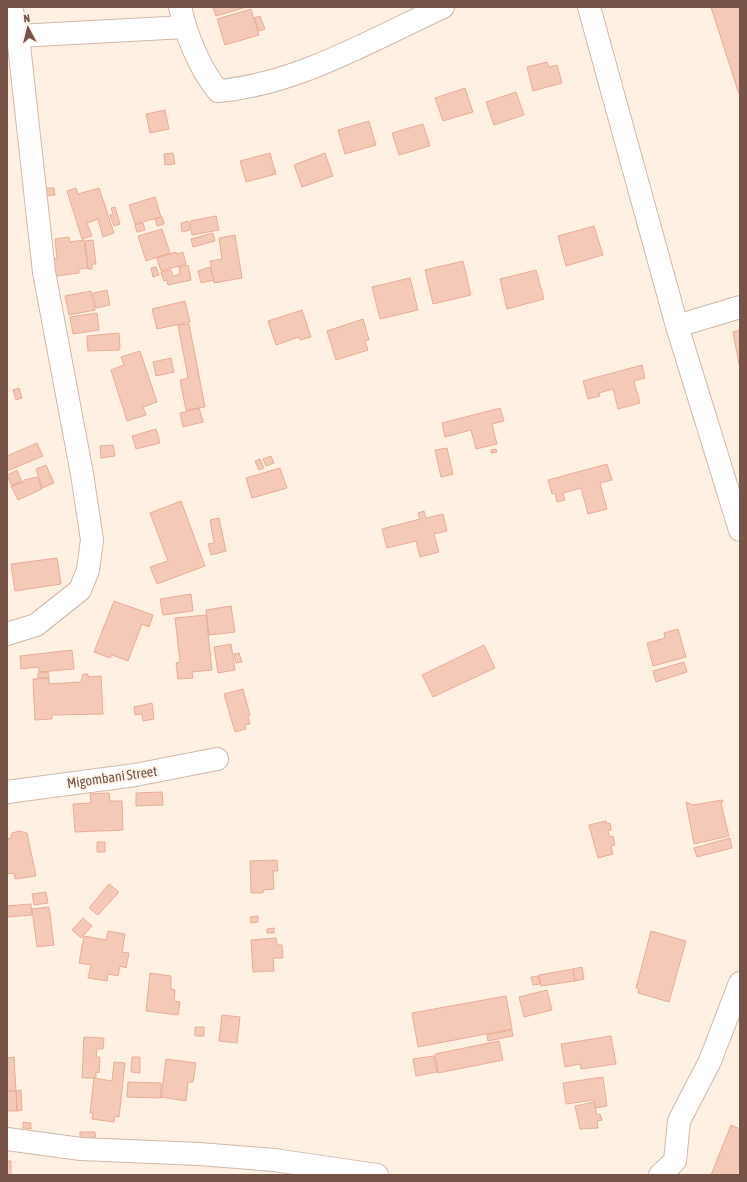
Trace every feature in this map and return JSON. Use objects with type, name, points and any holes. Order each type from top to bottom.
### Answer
[{"type":"street","points":[[7,634],[36,625],[80,590],[88,570],[92,540],[82,474],[44,272],[18,36],[11,7]]},
{"type":"street","points":[[18,36],[182,17],[205,75],[218,91],[263,85],[297,74],[443,7]]},
{"type":"street","points":[[589,7],[677,326],[740,530]]},
{"type":"street","points":[[677,326],[740,307]]},
{"type":"street","name":"Migombani Street","points":[[7,792],[135,775],[217,759]]},
{"type":"street","points":[[660,1175],[675,1161],[679,1121],[710,1062],[740,983]]},
{"type":"street","points":[[7,1139],[81,1149],[199,1154],[274,1160],[354,1174],[377,1175]]},
{"type":"building","points":[[213,7],[247,7],[216,16]]},
{"type":"building","points":[[711,7],[740,7],[740,94],[739,94]]},
{"type":"building","points":[[251,9],[259,35],[225,45],[217,19]]},
{"type":"building","points":[[260,16],[265,29],[259,31],[254,18]]},
{"type":"building","points":[[547,62],[549,67],[557,65],[562,83],[533,91],[527,67]]},
{"type":"building","points":[[465,88],[473,112],[443,121],[435,98]]},
{"type":"building","points":[[516,92],[524,115],[494,125],[486,102]]},
{"type":"building","points":[[165,110],[169,129],[150,133],[146,114]]},
{"type":"building","points":[[369,121],[376,145],[345,154],[338,130]]},
{"type":"building","points":[[423,124],[430,146],[399,155],[392,133]]},
{"type":"building","points":[[173,153],[175,164],[165,165],[164,154]]},
{"type":"building","points":[[270,153],[276,174],[246,182],[240,161]]},
{"type":"building","points":[[325,153],[333,176],[302,187],[294,165]]},
{"type":"building","points":[[42,188],[54,188],[55,195],[42,196]]},
{"type":"building","points":[[76,188],[78,194],[99,188],[114,233],[103,237],[98,219],[87,223],[92,236],[82,239],[67,191]]},
{"type":"building","points":[[155,197],[161,217],[135,224],[129,205]]},
{"type":"building","points":[[115,207],[120,224],[114,226],[110,215],[113,214],[111,208]]},
{"type":"building","points":[[216,216],[219,230],[192,235],[190,221]]},
{"type":"building","points":[[162,217],[164,224],[157,226],[155,219]]},
{"type":"building","points":[[188,221],[190,230],[182,232],[181,223]]},
{"type":"building","points":[[143,223],[145,230],[137,232],[135,225]]},
{"type":"building","points":[[594,226],[603,255],[566,266],[558,236]]},
{"type":"building","points":[[162,229],[170,253],[146,261],[138,236]]},
{"type":"building","points":[[213,233],[215,241],[193,247],[191,239]]},
{"type":"building","points":[[235,235],[242,278],[214,283],[210,261],[222,259],[219,238]]},
{"type":"building","points":[[69,237],[70,242],[84,240],[88,268],[79,269],[79,273],[56,276],[54,259],[57,258],[55,239]]},
{"type":"building","points":[[93,240],[96,264],[92,264],[92,269],[88,269],[85,241]]},
{"type":"building","points":[[176,252],[176,254],[183,252],[186,264],[161,271],[157,258]]},
{"type":"building","points":[[463,261],[471,295],[433,304],[425,270]]},
{"type":"building","points":[[188,265],[191,280],[168,285],[167,280],[164,281],[161,272],[171,270],[173,276],[180,274],[179,267]]},
{"type":"building","points":[[156,267],[159,275],[153,277],[151,268]]},
{"type":"building","points":[[210,267],[214,280],[201,283],[198,271]]},
{"type":"building","points":[[536,270],[544,299],[507,309],[500,279]]},
{"type":"building","points":[[410,278],[418,310],[380,319],[372,287]]},
{"type":"building","points":[[107,290],[110,305],[96,308],[93,293]]},
{"type":"building","points":[[91,291],[95,310],[69,315],[65,296]]},
{"type":"building","points":[[185,301],[190,322],[157,329],[152,309]]},
{"type":"building","points":[[302,310],[311,337],[300,340],[299,337],[276,345],[268,321]]},
{"type":"building","points":[[97,313],[99,330],[73,334],[70,317]]},
{"type":"building","points":[[363,319],[369,340],[365,341],[368,350],[336,360],[327,331]]},
{"type":"building","points":[[189,324],[205,407],[186,410],[180,380],[188,378],[178,325]]},
{"type":"building","points":[[740,330],[740,364],[739,364],[733,332]]},
{"type":"building","points":[[119,333],[119,350],[88,351],[87,336]]},
{"type":"building","points":[[140,351],[157,402],[143,407],[146,415],[127,421],[111,370],[124,365],[121,357]]},
{"type":"building","points":[[171,358],[174,372],[156,376],[153,362]]},
{"type":"building","points":[[642,365],[645,378],[634,381],[640,403],[618,409],[613,389],[599,393],[600,396],[588,399],[583,381]]},
{"type":"building","points":[[19,388],[22,398],[16,400],[13,390]]},
{"type":"building","points":[[199,408],[203,422],[183,427],[180,413]]},
{"type":"building","points":[[500,408],[504,421],[492,424],[497,444],[476,449],[471,430],[445,437],[442,423]]},
{"type":"building","points":[[156,429],[160,443],[136,449],[132,436]]},
{"type":"building","points":[[37,443],[43,456],[7,471],[7,456]]},
{"type":"building","points":[[113,445],[115,456],[101,458],[100,446]]},
{"type":"building","points":[[447,448],[453,474],[441,477],[435,450]]},
{"type":"building","points":[[496,449],[497,452],[491,453],[491,450]]},
{"type":"building","points":[[271,456],[274,463],[266,466],[263,459]]},
{"type":"building","points":[[260,459],[264,468],[259,470],[255,461]]},
{"type":"building","points":[[607,464],[612,480],[600,483],[607,509],[588,514],[581,488],[563,493],[565,500],[557,502],[555,493],[552,494],[548,480]]},
{"type":"building","points":[[46,465],[54,483],[42,488],[36,469]]},
{"type":"building","points":[[280,468],[287,488],[252,498],[246,478]]},
{"type":"building","points":[[17,470],[22,482],[12,486],[7,475]]},
{"type":"building","points":[[37,477],[42,489],[18,500],[11,486],[20,482],[23,483],[24,480]]},
{"type":"building","points":[[181,501],[205,566],[157,584],[150,567],[168,561],[150,513]]},
{"type":"building","points":[[424,511],[426,518],[443,514],[447,531],[434,534],[439,552],[420,557],[416,541],[387,548],[382,529],[420,519],[418,513]]},
{"type":"building","points":[[219,518],[226,551],[211,555],[208,544],[214,543],[210,520]]},
{"type":"building","points":[[57,558],[61,584],[15,591],[11,564]]},
{"type":"building","points":[[191,594],[193,611],[163,615],[160,599]]},
{"type":"building","points":[[114,601],[153,615],[149,627],[142,624],[128,661],[112,655],[110,658],[94,652]]},
{"type":"building","points":[[231,606],[235,632],[209,635],[206,610]]},
{"type":"building","points":[[206,615],[212,670],[192,672],[193,678],[178,679],[176,663],[180,662],[175,618]]},
{"type":"building","points":[[678,629],[686,657],[653,666],[647,643],[665,638],[664,633]]},
{"type":"building","points":[[231,644],[235,670],[218,673],[214,647]]},
{"type":"building","points":[[484,645],[495,668],[433,697],[422,675]]},
{"type":"building","points":[[72,650],[74,669],[39,672],[38,667],[21,669],[20,656]]},
{"type":"building","points":[[239,653],[242,662],[236,663],[234,654]]},
{"type":"building","points":[[684,662],[687,672],[656,682],[653,671]]},
{"type":"building","points":[[48,672],[49,678],[38,678],[38,673]]},
{"type":"building","points":[[83,674],[88,674],[88,677],[101,676],[103,714],[52,715],[52,719],[35,720],[33,679],[49,678],[49,684],[81,682]]},
{"type":"building","points":[[243,689],[250,715],[248,716],[250,724],[245,725],[246,729],[235,732],[224,694]]},
{"type":"building","points":[[152,703],[154,719],[143,721],[142,714],[135,715],[134,707]]},
{"type":"building","points":[[162,792],[163,805],[136,806],[136,793]]},
{"type":"building","points":[[109,793],[110,801],[122,801],[123,830],[75,832],[73,804],[91,803],[90,794]]},
{"type":"building","points":[[722,800],[723,802],[721,803],[729,836],[694,844],[686,802],[693,805]]},
{"type":"building","points":[[606,821],[607,824],[610,823],[611,830],[608,831],[610,837],[613,836],[615,845],[611,846],[613,854],[598,858],[589,825]]},
{"type":"building","points":[[19,831],[27,833],[36,876],[15,879],[14,873],[7,874],[7,839],[11,838],[12,833]]},
{"type":"building","points":[[730,838],[732,848],[697,857],[694,848]]},
{"type":"building","points":[[97,842],[105,842],[105,852],[97,852]]},
{"type":"building","points":[[277,860],[278,871],[273,871],[274,889],[263,890],[263,893],[251,893],[250,861]]},
{"type":"building","points":[[109,884],[119,892],[98,915],[89,908]]},
{"type":"building","points":[[46,892],[48,903],[34,905],[32,894]]},
{"type":"building","points":[[31,904],[32,915],[7,917],[7,906]]},
{"type":"building","points":[[49,907],[54,945],[37,947],[32,909]]},
{"type":"building","points":[[258,916],[258,922],[251,923],[250,917]]},
{"type":"building","points":[[83,918],[92,926],[81,938],[72,930]]},
{"type":"building","points":[[274,928],[274,933],[267,933],[267,929]]},
{"type":"building","points":[[108,931],[125,934],[122,952],[129,953],[126,968],[120,966],[118,976],[108,974],[107,981],[88,978],[91,965],[79,963],[84,936],[106,940]]},
{"type":"building","points":[[651,931],[686,941],[669,1002],[638,993],[639,989],[636,988]]},
{"type":"building","points":[[276,938],[277,945],[282,945],[283,958],[273,958],[274,971],[253,972],[251,940]]},
{"type":"building","points":[[582,967],[584,979],[575,981],[573,969]]},
{"type":"building","points":[[573,969],[575,981],[541,986],[539,975]]},
{"type":"building","points":[[150,973],[171,976],[171,989],[175,990],[174,1001],[180,1002],[178,1015],[146,1011]]},
{"type":"building","points":[[538,976],[540,984],[533,985],[531,977]]},
{"type":"building","points":[[547,990],[552,1010],[524,1017],[519,997]]},
{"type":"building","points":[[506,996],[512,1029],[418,1047],[412,1013]]},
{"type":"building","points":[[222,1015],[240,1017],[237,1043],[219,1041]]},
{"type":"building","points":[[195,1027],[204,1027],[204,1036],[195,1036]]},
{"type":"building","points":[[512,1030],[513,1036],[488,1041],[487,1035]]},
{"type":"building","points":[[611,1036],[616,1064],[581,1069],[580,1064],[565,1067],[561,1044]]},
{"type":"building","points":[[84,1037],[104,1038],[103,1049],[97,1049],[96,1057],[100,1057],[99,1073],[96,1072],[96,1078],[82,1078]]},
{"type":"building","points":[[499,1041],[503,1060],[438,1073],[435,1054]]},
{"type":"building","points":[[434,1056],[437,1072],[416,1076],[413,1059]]},
{"type":"building","points":[[14,1057],[16,1091],[7,1091],[7,1058]]},
{"type":"building","points":[[132,1057],[140,1057],[140,1073],[131,1072]]},
{"type":"building","points":[[166,1059],[196,1063],[193,1082],[188,1082],[186,1101],[161,1097]]},
{"type":"building","points":[[114,1062],[125,1063],[119,1117],[115,1116],[114,1122],[92,1119],[93,1113],[90,1113],[94,1078],[112,1081]]},
{"type":"building","points":[[603,1077],[607,1106],[596,1108],[594,1100],[566,1104],[563,1083]]},
{"type":"building","points":[[128,1082],[161,1083],[161,1098],[127,1097]]},
{"type":"building","points":[[21,1090],[22,1110],[17,1111],[16,1091]]},
{"type":"building","points":[[7,1091],[16,1091],[17,1111],[7,1111]]},
{"type":"building","points":[[594,1102],[597,1115],[600,1114],[602,1120],[597,1121],[598,1128],[580,1129],[575,1106]]},
{"type":"building","points":[[23,1122],[31,1123],[31,1129],[23,1128]]},
{"type":"building","points":[[731,1125],[740,1129],[740,1173],[739,1175],[711,1175]]},
{"type":"building","points":[[80,1132],[95,1132],[96,1140],[80,1141]]},
{"type":"building","points":[[7,1161],[11,1161],[11,1175],[7,1175]]}]
